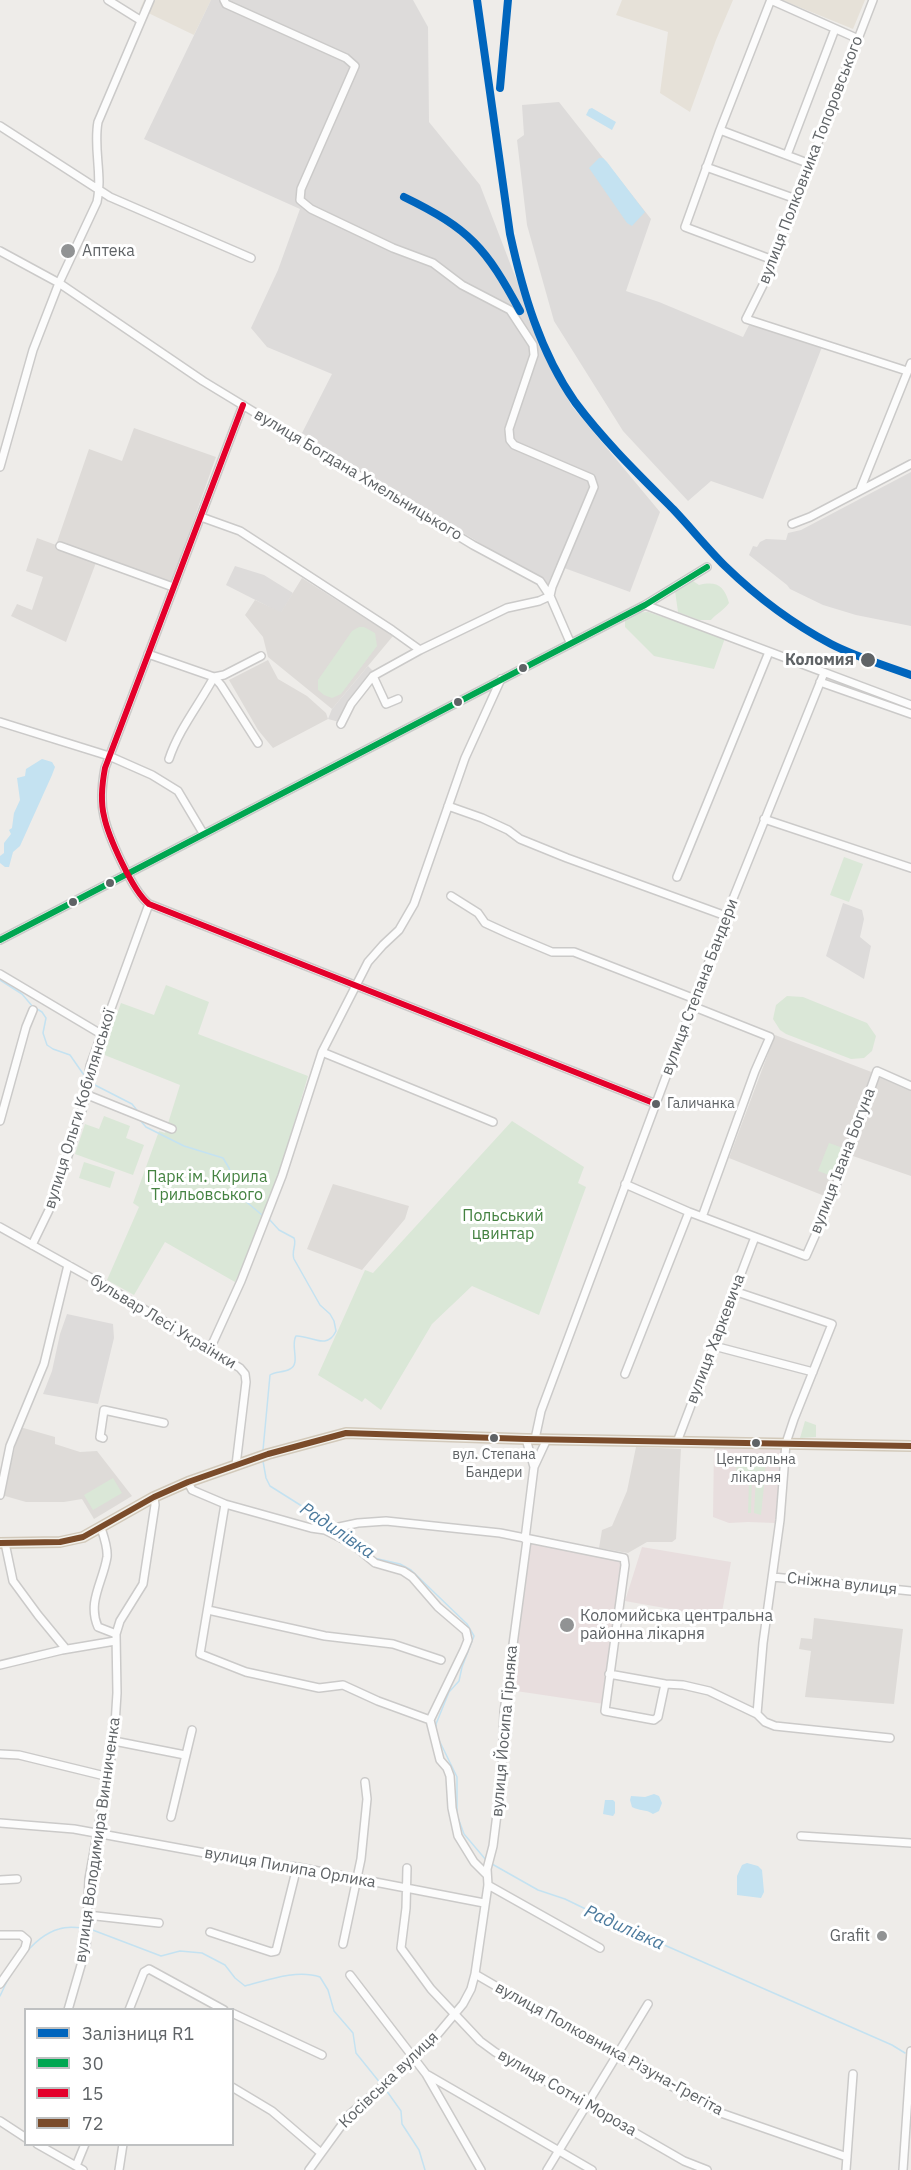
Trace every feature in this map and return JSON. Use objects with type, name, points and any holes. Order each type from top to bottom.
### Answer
[{"type":"main road","points":[[3,1543],[66,1541],[83,1537],[154,1497],[188,1482],[263,1456],[346,1433],[911,1446]]},
{"type":"street","points":[[108,0],[141,20]]},
{"type":"street","points":[[0,467],[33,350],[59,283],[93,213],[99,191],[96,138],[98,122],[150,0]]},
{"type":"street","points":[[224,0],[226,4],[346,58],[355,66],[301,189],[300,200],[311,209],[393,248],[433,263],[462,285],[510,310],[533,345],[534,355],[509,429],[510,440],[514,445],[591,478],[594,487],[550,596],[539,601],[507,608],[420,650],[373,676],[351,704],[341,724]]},
{"type":"street","name":"вулиця Полковника Топоровського","points":[[873,0],[772,260],[746,319],[907,372]]},
{"type":"street","points":[[772,260],[685,227],[706,167],[769,6],[773,1],[854,37]]},
{"type":"street","points":[[787,155],[835,29]]},
{"type":"street","points":[[0,126],[99,191],[251,258]]},
{"type":"street","points":[[720,130],[810,164]]},
{"type":"street","points":[[706,167],[796,199]]},
{"type":"street","name":"вулиця Богдана Хмельницького","points":[[0,251],[59,283],[203,381],[473,545],[540,581],[550,596],[570,642]]},
{"type":"street","points":[[860,490],[911,363]]},
{"type":"street","points":[[243,405],[109,756],[102,783],[104,817],[127,874],[141,898],[148,904],[656,1104]]},
{"type":"street","points":[[792,524],[810,517],[911,464]]},
{"type":"street","points":[[201,517],[240,531],[420,650]]},
{"type":"street","points":[[60,546],[173,588]]},
{"type":"street","points":[[0,940],[645,605],[707,567]]},
{"type":"street","points":[[645,605],[911,705]]},
{"type":"street","points":[[677,877],[769,652]]},
{"type":"street","points":[[148,654],[214,677],[258,743]]},
{"type":"street","points":[[169,759],[178,734],[214,677],[224,675],[261,656]]},
{"type":"street","name":"вулиця Степана Бандери","points":[[531,1439],[726,916],[824,673]]},
{"type":"street","points":[[373,676],[386,704],[398,699]]},
{"type":"street","points":[[210,1349],[282,1176],[322,1052],[368,962],[399,930],[411,911],[465,758],[501,679]]},
{"type":"street","points":[[820,682],[911,714]]},
{"type":"street","points":[[478,690],[488,692],[490,700]]},
{"type":"street","points":[[0,722],[109,756],[153,775],[178,791],[203,833]]},
{"type":"street","points":[[448,806],[482,818],[508,830],[520,839],[567,858],[726,916]]},
{"type":"street","points":[[764,819],[911,868]]},
{"type":"street","points":[[451,896],[478,913],[485,923],[509,934],[552,952],[574,952],[770,1036],[702,1217]]},
{"type":"street","name":"вулиця Ольги Кобилянської","points":[[32,1245],[60,1182],[83,1107],[87,1079],[101,1034],[148,904]]},
{"type":"street","points":[[0,974],[36,1004],[101,1034]]},
{"type":"street","points":[[0,1121],[26,1027],[36,1004]]},
{"type":"street","points":[[322,1052],[493,1122]]},
{"type":"street","name":"вулиця Івана Богуна","points":[[755,1237],[806,1256],[830,1202],[877,1071],[911,1086]]},
{"type":"street","points":[[85,1094],[172,1130]]},
{"type":"street","points":[[626,1185],[755,1237]]},
{"type":"street","points":[[625,1374],[689,1212]]},
{"type":"street","name":"бульвар Лесі Українки","points":[[0,1227],[240,1368],[245,1377],[236,1465]]},
{"type":"street","name":"вулиця Харкевича","points":[[677,1442],[755,1237]]},
{"type":"street","points":[[0,1495],[10,1446],[44,1364],[68,1265]]},
{"type":"street","points":[[734,1291],[832,1324],[786,1443],[757,1714]]},
{"type":"street","points":[[714,1346],[813,1372]]},
{"type":"street","points":[[103,1438],[100,1437],[104,1410],[164,1423]]},
{"type":"street","points":[[531,1439],[534,1467]]},
{"type":"street","points":[[534,1467],[547,1439]]},
{"type":"street","name":"вулиця Йосипа Гірняка","points":[[488,1885],[487,1875],[494,1846],[502,1774],[504,1712],[534,1467]]},
{"type":"street","points":[[188,1482],[192,1490],[225,1504],[305,1526],[332,1528],[367,1521],[386,1521],[478,1530],[625,1558],[605,1711],[654,1720],[658,1717],[665,1684]]},
{"type":"street","name":"вулиця Володимира Винниченка","points":[[69,2008],[86,1948],[89,1880],[114,1741],[117,1693],[116,1637],[120,1621],[143,1584],[155,1505],[154,1497]]},
{"type":"street","points":[[225,1504],[200,1654],[246,1672],[319,1688],[344,1685],[378,1701],[430,1720]]},
{"type":"street","points":[[101,1528],[107,1556],[95,1599],[94,1617],[98,1628],[116,1637]]},
{"type":"street","points":[[332,1528],[375,1563],[407,1573],[468,1635],[467,1644],[430,1720],[440,1760],[450,1776],[452,1808],[458,1836],[474,1862],[487,1875]]},
{"type":"street","points":[[3,1543],[16,1585],[66,1649]]},
{"type":"street","name":"Сніжна вулиця","points":[[773,1577],[911,1591]]},
{"type":"street","points":[[208,1610],[325,1636],[393,1644],[441,1660]]},
{"type":"street","points":[[0,1665],[116,1637]]},
{"type":"street","points":[[609,1674],[710,1691],[757,1714],[765,1722],[786,1728],[890,1738]]},
{"type":"street","points":[[171,1817],[192,1730]]},
{"type":"street","points":[[114,1741],[185,1755]]},
{"type":"street","points":[[0,1754],[19,1755],[108,1777]]},
{"type":"street","points":[[343,1944],[361,1859],[367,1806],[365,1782]]},
{"type":"street","name":"вулиця Пилипа Орлика","points":[[0,1823],[74,1829],[297,1867],[484,1903]]},
{"type":"street","points":[[801,1836],[911,1843]]},
{"type":"street","points":[[210,1932],[274,1952],[279,1946],[297,1867]]},
{"type":"street","name":"вулиця Сотні Мороза","points":[[407,1868],[402,1950],[431,1989],[454,2014],[491,2050],[684,2161],[706,2170]]},
{"type":"street","points":[[0,1880],[16,1879]]},
{"type":"street","points":[[488,1885],[600,1948]]},
{"type":"street","name":"Косівська вулиця","points":[[309,2170],[354,2111],[415,2058],[465,2001],[475,1974],[488,1885]]},
{"type":"street","points":[[87,1915],[159,1923]]},
{"type":"street","points":[[0,1935],[21,1935],[27,1940],[25,1948],[0,1984]]},
{"type":"street","points":[[130,2008],[144,1972],[149,1969],[220,2008]]},
{"type":"street","name":"вулиця Полковника Різуна-Грегіта","points":[[475,1974],[718,2112],[847,2157]]},
{"type":"street","points":[[350,1975],[426,2074],[481,2170]]},
{"type":"street","points":[[547,2170],[648,2004]]},
{"type":"street","points":[[234,2014],[322,2055]]},
{"type":"street","points":[[903,2170],[911,2053]]},
{"type":"street","points":[[426,2074],[592,2170]]},
{"type":"street","points":[[846,2170],[853,2074]]},
{"type":"street","points":[[234,2088],[272,2111],[321,2153]]},
{"type":"street","points":[[0,2121],[24,2137]]},
{"type":"street","points":[[39,2146],[74,2167],[84,2146]]},
{"type":"street","points":[[119,2170],[123,2146]]},
{"type":"shaded area","points":[[144,0],[211,0],[194,35],[140,9]]},
{"type":"shaded area","points":[[211,0],[413,0],[428,27],[429,122],[480,185],[513,271],[571,405],[660,512],[630,592],[556,565],[548,584],[352,466],[302,433],[332,374],[267,347],[251,328],[278,270],[300,209],[144,139]]},
{"type":"shaded area","points":[[622,0],[733,0],[690,112],[660,93],[668,32],[616,15]]},
{"type":"shaded area","points":[[782,0],[865,0],[853,29]]},
{"type":"shaded area","points":[[559,102],[651,219],[626,291],[659,302],[743,337],[749,325],[822,347],[763,499],[711,481],[688,501],[623,431],[554,321],[527,225],[517,140],[524,135],[522,105]]},
{"type":"shaded area","points":[[134,428],[216,457],[171,584],[57,542],[89,449],[122,461]]},
{"type":"shaded area","points":[[911,472],[911,626],[856,615],[823,605],[790,589],[749,555],[753,546],[757,547],[760,542],[766,539],[786,540],[788,533],[801,530]]},
{"type":"shaded area","points":[[37,538],[97,560],[66,642],[11,616],[17,604],[32,610],[43,577],[26,571]]},
{"type":"shaded area","points":[[235,566],[264,575],[293,593],[281,613],[226,585]]},
{"type":"shaded area","points":[[302,578],[393,636],[332,709],[268,657],[263,637],[245,615],[255,600],[281,612]]},
{"type":"shaded area","points":[[268,660],[278,679],[307,696],[326,713],[328,719],[273,748],[258,730],[229,680]]},
{"type":"shaded area","points":[[368,666],[374,672],[339,722],[328,719],[332,709]]},
{"type":"shaded area","points":[[843,903],[862,910],[864,919],[860,937],[871,946],[864,979],[826,956]]},
{"type":"shaded area","points":[[775,1035],[874,1073],[827,1197],[729,1158]]},
{"type":"shaded area","points":[[878,1074],[911,1089],[911,1176],[850,1155]]},
{"type":"shaded area","points":[[333,1184],[409,1206],[405,1219],[362,1270],[307,1249]]},
{"type":"shaded area","points":[[67,1314],[113,1324],[114,1338],[98,1404],[43,1394],[52,1371]]},
{"type":"shaded area","points":[[20,1427],[55,1437],[55,1444],[80,1452],[97,1451],[132,1496],[94,1519],[82,1499],[64,1502],[26,1502],[5,1496],[5,1487]]},
{"type":"shaded area","points":[[636,1447],[681,1449],[676,1539],[672,1542],[647,1542],[628,1553],[599,1548],[602,1530],[612,1526],[627,1491]]},
{"type":"shaded area","points":[[714,1447],[782,1449],[775,1523],[729,1523],[713,1517]]},
{"type":"shaded area","name":"Коломийська центральна районна лікарня","points":[[531,1544],[623,1560],[604,1704],[509,1690]]},
{"type":"shaded area","points":[[642,1547],[731,1562],[721,1618],[625,1601]]},
{"type":"shaded area","points":[[814,1618],[903,1629],[894,1704],[805,1697],[811,1651],[799,1649],[801,1638],[812,1639]]},
{"type":"green space","points":[[693,581],[699,585],[715,584],[725,592],[729,603],[711,620],[699,620],[678,612],[675,591]]},
{"type":"green space","points":[[648,612],[725,638],[714,669],[654,656],[625,627],[625,620],[633,613]]},
{"type":"green space","points":[[359,627],[375,633],[377,646],[341,694],[332,698],[324,695],[318,690],[318,680],[352,631]]},
{"type":"green space","points":[[844,857],[863,864],[849,902],[830,895]]},
{"type":"green space","name":"Парк ім. Кирила Трильовського","points":[[166,985],[209,1002],[198,1034],[308,1076],[277,1181],[259,1229],[235,1282],[165,1242],[134,1295],[107,1280],[139,1207],[133,1203],[159,1131],[165,1133],[180,1085],[102,1054],[121,1003],[154,1015]]},
{"type":"green space","points":[[787,996],[803,997],[867,1023],[876,1036],[872,1051],[864,1058],[851,1059],[786,1034],[780,1030],[773,1019],[776,1005]]},
{"type":"green space","points":[[104,1116],[130,1126],[126,1138],[144,1145],[133,1175],[75,1154],[85,1124],[99,1129]]},
{"type":"green space","name":"Польський цвинтар","points":[[512,1121],[584,1167],[578,1183],[586,1187],[539,1315],[472,1286],[432,1324],[381,1410],[365,1398],[362,1402],[318,1375],[365,1270],[373,1273]]},
{"type":"green space","points":[[829,1143],[843,1148],[832,1176],[818,1171]]},
{"type":"green space","points":[[84,1162],[115,1172],[110,1188],[79,1178]]},
{"type":"green space","points":[[805,1421],[816,1425],[816,1437],[800,1438]]},
{"type":"green space","points":[[737,1459],[766,1459],[765,1473],[736,1472]]},
{"type":"green space","points":[[738,1476],[752,1476],[751,1513],[748,1513],[749,1480],[738,1479]]},
{"type":"green space","points":[[756,1476],[765,1476],[761,1515],[754,1513]]},
{"type":"green space","points":[[113,1478],[122,1493],[93,1510],[84,1495]]},
{"type":"water","points":[[592,108],[616,122],[612,130],[586,115]]},
{"type":"water","points":[[599,158],[607,162],[645,212],[632,226],[627,223],[589,168]]},
{"type":"water","points":[[42,759],[52,762],[55,767],[20,846],[13,852],[9,867],[5,867],[0,863],[0,856],[4,853],[4,843],[11,834],[9,830],[12,828],[14,813],[20,800],[17,778],[25,776],[26,769]]},
{"type":"water","points":[[654,1794],[659,1796],[662,1803],[659,1811],[653,1814],[632,1807],[631,1796],[645,1797]]},
{"type":"water","points":[[605,1800],[615,1802],[613,1816],[603,1814]]},
{"type":"water","points":[[747,1863],[758,1866],[762,1870],[764,1892],[761,1898],[737,1895],[737,1876],[742,1865]]},
{"type":"waterway","name":"Радилівка","points":[[0,980],[22,994],[33,1007]]},
{"type":"waterway","name":"Радилівка","points":[[37,1009],[46,1018],[43,1033],[47,1045],[70,1055],[86,1078]]},
{"type":"waterway","name":"Радилівка","points":[[89,1082],[132,1104],[140,1114]]},
{"type":"waterway","name":"Радилівка","points":[[139,1119],[146,1127],[184,1146],[223,1158],[229,1168],[237,1194],[262,1215]]},
{"type":"waterway","name":"Радилівка","points":[[263,1450],[270,1375],[293,1367],[296,1336],[323,1341],[332,1337],[336,1331],[330,1314],[320,1305],[294,1259],[294,1238],[279,1230],[269,1219]]},
{"type":"waterway","name":"Радилівка","points":[[263,1461],[270,1486],[332,1525]]},
{"type":"waterway","name":"Радилівка","points":[[339,1529],[368,1553]]},
{"type":"waterway","name":"Радилівка","points":[[374,1558],[400,1564],[411,1570],[467,1624],[474,1636],[459,1681],[449,1692],[436,1724],[436,1731]]},
{"type":"waterway","name":"Радилівка","points":[[438,1738],[457,1777],[457,1815],[464,1834],[486,1860]]},
{"type":"waterway","name":"Радилівка","points":[[492,1864],[538,1890],[565,1899],[625,1928],[642,1933],[662,1944],[892,2045],[905,2053]]},
{"type":"waterway","points":[[0,1996],[23,1956],[40,1939],[62,1928],[83,1928]]},
{"type":"waterway","points":[[90,1929],[161,1956],[180,1951],[202,1953],[225,1965],[245,1986],[292,1975],[320,1977],[328,1990],[334,2011],[353,2033],[356,2053],[381,2084]]},
{"type":"waterway","points":[[386,2090],[401,2111],[402,2124],[419,2150],[425,2170]]},
{"type":"rail line","name":"R1","points":[[477,0],[515,256],[542,342],[575,402],[610,444],[718,559],[762,599],[803,628],[831,644],[911,675]]},
{"type":"rail line","name":"R1","points":[[500,88],[508,0]]},
{"type":"rail line","name":"R1","points":[[404,197],[445,219],[474,242],[497,271],[520,311]]},
{"type":"transit line","name":"15","points":[[243,405],[105,768],[102,804],[106,825],[136,888],[149,904],[656,1104]]},
{"type":"transit line","name":"30","points":[[0,940],[645,605],[707,567]]},
{"type":"transit line","name":"72","points":[[0,1543],[60,1542],[83,1537],[154,1497],[188,1482],[268,1454],[346,1433],[526,1439],[911,1446]]},
{"type":"place","name":"Аптека","points":[[68,251]]},
{"type":"place","name":"Коломия","points":[[868,660]]},
{"type":"place","name":"Галичанка","points":[[656,1104]]},
{"type":"place","name":"вул. Степана Бандери","points":[[494,1438]]},
{"type":"place","name":"Центральна лікарня","points":[[756,1443]]},
{"type":"place","name":"Коломийська центральна районна лікарня","points":[[567,1625]]},
{"type":"place","name":"Grafit","points":[[882,1936]]}]
